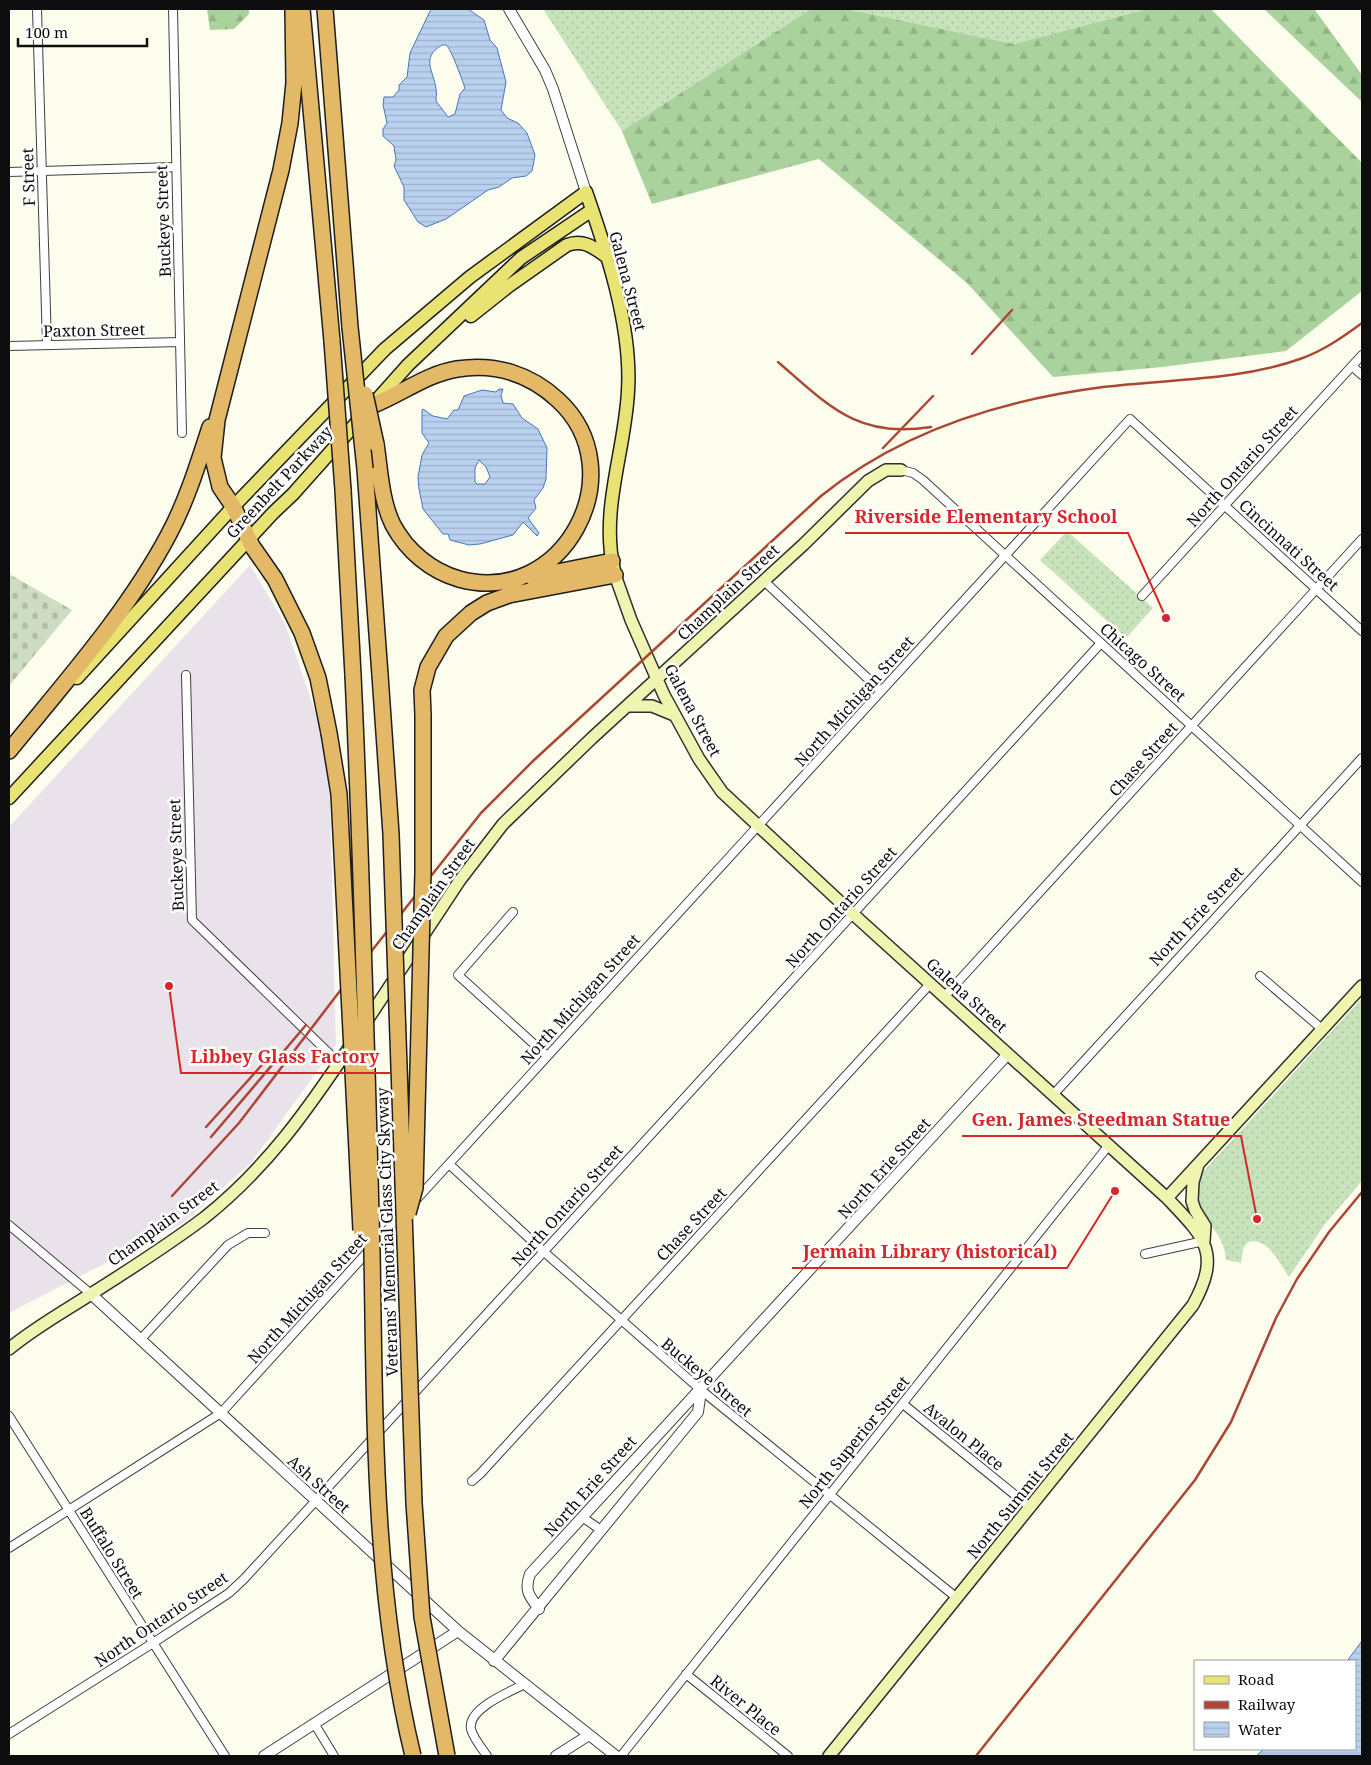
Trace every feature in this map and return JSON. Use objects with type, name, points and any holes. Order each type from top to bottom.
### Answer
[{"type":"highway","points":[[292,9],[294,83],[290,123],[271,209],[217,420],[213,458],[220,487],[233,507],[249,539],[275,579],[302,633],[318,678],[339,794],[377,1491]]},
{"type":"highway","name":"Veterans' Memorial Glass City Skyway","points":[[302,9],[332,342],[343,490],[353,675],[366,973],[377,1491],[388,1624],[401,1706],[413,1756]]},
{"type":"highway","points":[[325,9],[350,326],[376,444],[388,511],[393,524],[411,550],[433,568],[452,577],[482,582],[516,580],[614,568]]},
{"type":"highway","name":"Veterans' Memorial Glass City Skyway","points":[[350,326],[364,469],[391,834],[414,1503],[422,1617],[447,1756]]},
{"type":"highway","points":[[9,751],[116,618],[153,562],[169,533],[191,485],[232,359]]},
{"type":"highway","points":[[371,406],[392,398],[442,373],[457,369],[486,367],[507,371],[537,382],[550,392],[570,413],[583,434],[588,450],[591,484],[587,503],[575,530],[555,557],[540,568],[516,580]]},
{"type":"highway","points":[[404,1226],[415,1188],[423,872],[422,690],[428,667],[446,636],[471,613],[487,603],[510,594],[614,568]]},
{"type":"main road","name":"Galena Street","points":[[586,192],[625,324],[629,371],[626,409],[611,498],[609,534],[614,568],[631,620],[657,679],[674,715],[714,783],[853,914],[1167,1198],[1197,1229],[1204,1242]]},
{"type":"main road","name":"Greenbelt Parkway","points":[[9,758],[94,659],[233,507],[385,349],[470,277],[586,192]]},
{"type":"main road","name":"Greenbelt Parkway","points":[[9,798],[293,494],[408,365],[521,258],[592,210]]},
{"type":"main road","points":[[408,365],[510,285],[567,244],[576,242],[586,243],[606,256]]},
{"type":"main road","name":"Champlain Street","points":[[9,1349],[31,1331],[92,1294],[203,1218],[242,1185],[276,1150],[314,1100],[460,880],[503,824],[764,581],[868,481],[886,470],[901,470]]},
{"type":"main road","points":[[628,706],[652,706],[674,715]]},
{"type":"main road","points":[[1167,1198],[1362,986]]},
{"type":"main road","name":"North Summit Street","points":[[829,1756],[1193,1305],[1207,1274],[1208,1259],[1204,1242],[1205,1226],[1195,1210],[1192,1191],[1200,1161]]},
{"type":"street","name":"F Street","points":[[37,9],[47,345]]},
{"type":"street","name":"Buckeye Street","points":[[173,9],[182,433]]},
{"type":"street","name":"Galena Street","points":[[509,9],[545,70],[553,89],[586,192]]},
{"type":"street","points":[[9,172],[175,168]]},
{"type":"street","name":"Paxton Street","points":[[9,346],[180,342]]},
{"type":"street","name":"North Ontario Street","points":[[1142,596],[1362,355]]},
{"type":"street","points":[[1352,366],[1362,375]]},
{"type":"street","name":"Cincinnati Street","points":[[1130,419],[1362,631]]},
{"type":"street","name":"North Michigan Street","points":[[9,1548],[221,1414],[450,1164],[546,1055],[1130,419]]},
{"type":"street","name":"Chicago Street","points":[[901,470],[913,473],[923,480],[1006,554],[1362,882]]},
{"type":"street","name":"Chase Street","points":[[944,997],[1362,538]]},
{"type":"street","points":[[764,581],[881,692]]},
{"type":"street","name":"North Ontario Street","points":[[9,1734],[153,1643],[229,1592],[316,1501],[1101,642]]},
{"type":"street","name":"Buckeye Street","points":[[186,675],[192,920],[342,1058]]},
{"type":"street","name":"North Erie Street","points":[[1053,1095],[1362,758]]},
{"type":"street","points":[[513,912],[458,975],[546,1055]]},
{"type":"street","points":[[1260,976],[1322,1029]]},
{"type":"street","name":"Chase Street","points":[[472,1480],[480,1474],[930,984]]},
{"type":"street","name":"North Erie Street","points":[[539,1609],[528,1594],[526,1585],[530,1574],[1008,1054]]},
{"type":"street","name":"North Superior Street","points":[[621,1756],[1109,1145]]},
{"type":"street","name":"Buckeye Street","points":[[450,1164],[620,1321],[828,1496],[957,1598]]},
{"type":"street","name":"Ash Street","points":[[9,1225],[92,1294],[458,1631],[616,1756]]},
{"type":"street","points":[[140,1340],[228,1245],[248,1233],[264,1233]]},
{"type":"street","points":[[1145,1254],[1204,1242]]},
{"type":"street","name":"North Erie Street","points":[[494,1661],[539,1609],[698,1412],[701,1390]]},
{"type":"street","name":"Avalon Place","points":[[903,1404],[1031,1508]]},
{"type":"street","name":"Buffalo Street","points":[[9,1416],[225,1756]]},
{"type":"street","points":[[582,1517],[601,1530]]},
{"type":"street","points":[[264,1756],[458,1631]]},
{"type":"street","name":"River Place","points":[[686,1674],[788,1756]]},
{"type":"street","points":[[487,1756],[471,1731],[470,1721],[477,1711],[525,1684]]},
{"type":"street","points":[[314,1723],[334,1756]]},
{"type":"street","points":[[556,1756],[589,1735]]},
{"type":"shaded area","points":[[250,565],[285,624],[321,728],[330,795],[336,1045],[250,1164],[183,1223],[9,1313],[9,827]]},
{"type":"green space","points":[[207,9],[249,9],[249,14],[234,29],[210,30]]},
{"type":"green space","points":[[543,9],[811,9],[622,131]]},
{"type":"green space","points":[[811,9],[846,9],[1014,44],[1147,9],[1211,9],[1362,163],[1362,291],[1286,351],[1162,367],[1053,377],[967,283],[819,159],[652,204],[622,131]]},
{"type":"green space","points":[[846,9],[1147,9],[1014,44]]},
{"type":"green space","points":[[1264,9],[1316,9],[1362,75],[1362,102]]},
{"type":"green space","points":[[1067,531],[1153,608],[1126,638],[1040,560]]},
{"type":"green space","points":[[9,574],[72,610],[9,686]]},
{"type":"green space","points":[[1362,998],[1362,1181],[1325,1224],[1289,1277],[1272,1252],[1262,1243],[1255,1241],[1248,1242],[1243,1249],[1241,1263],[1226,1260],[1224,1247],[1219,1236],[1200,1210],[1197,1200],[1197,1188],[1202,1173]]},
{"type":"water","points":[[431,9],[468,9],[484,20],[490,40],[497,48],[506,82],[501,110],[507,118],[518,123],[527,133],[535,155],[532,171],[526,176],[512,178],[499,187],[488,190],[446,219],[426,227],[418,222],[404,200],[404,187],[394,166],[396,160],[394,146],[383,136],[383,129],[387,123],[383,105],[384,97],[393,97],[399,90],[399,85],[407,77],[410,53]],"holes":[[[442,45],[446,45],[465,88],[460,94],[455,114],[448,117],[436,101],[435,82],[430,65],[430,60],[435,50]]]},
{"type":"water","points":[[499,389],[503,389],[501,395],[503,403],[513,404],[522,418],[538,429],[547,448],[546,479],[543,488],[534,500],[536,508],[528,518],[539,533],[537,536],[523,522],[513,535],[469,545],[450,540],[448,534],[443,534],[423,509],[418,477],[422,455],[429,443],[422,433],[422,410],[433,416],[447,419],[454,410],[458,410],[464,396],[482,390],[496,392]],"holes":[[[479,460],[486,467],[490,477],[485,484],[477,484],[475,482],[475,468]]]},
{"type":"water","points":[[1362,1641],[1362,1756],[1256,1756],[1263,1750],[1356,1750],[1356,1660],[1348,1660]]},
{"type":"railway","points":[[972,354],[1012,310]]},
{"type":"railway","points":[[172,1196],[239,1123],[343,987],[481,813],[533,761],[821,496],[852,473],[918,437],[990,410],[1065,393],[1103,387],[1252,372],[1300,359],[1317,352],[1362,323]]},
{"type":"railway","points":[[778,362],[813,392],[846,416],[883,428],[931,427]]},
{"type":"railway","points":[[883,448],[933,396]]},
{"type":"railway","points":[[211,1137],[306,1025]]},
{"type":"railway","points":[[206,1127],[270,1056]]},
{"type":"railway","points":[[976,1756],[1195,1480],[1231,1422],[1276,1318],[1297,1279],[1329,1232],[1362,1192]]},
{"type":"place","name":"Riverside Elementary School","points":[[1166,618]]},
{"type":"place","name":"Libbey Glass Factory","points":[[169,986]]},
{"type":"place","name":"Jermain Library (historical)","points":[[1115,1191]]},
{"type":"place","name":"Gen. James Steedman Statue","points":[[1257,1219]]}]
